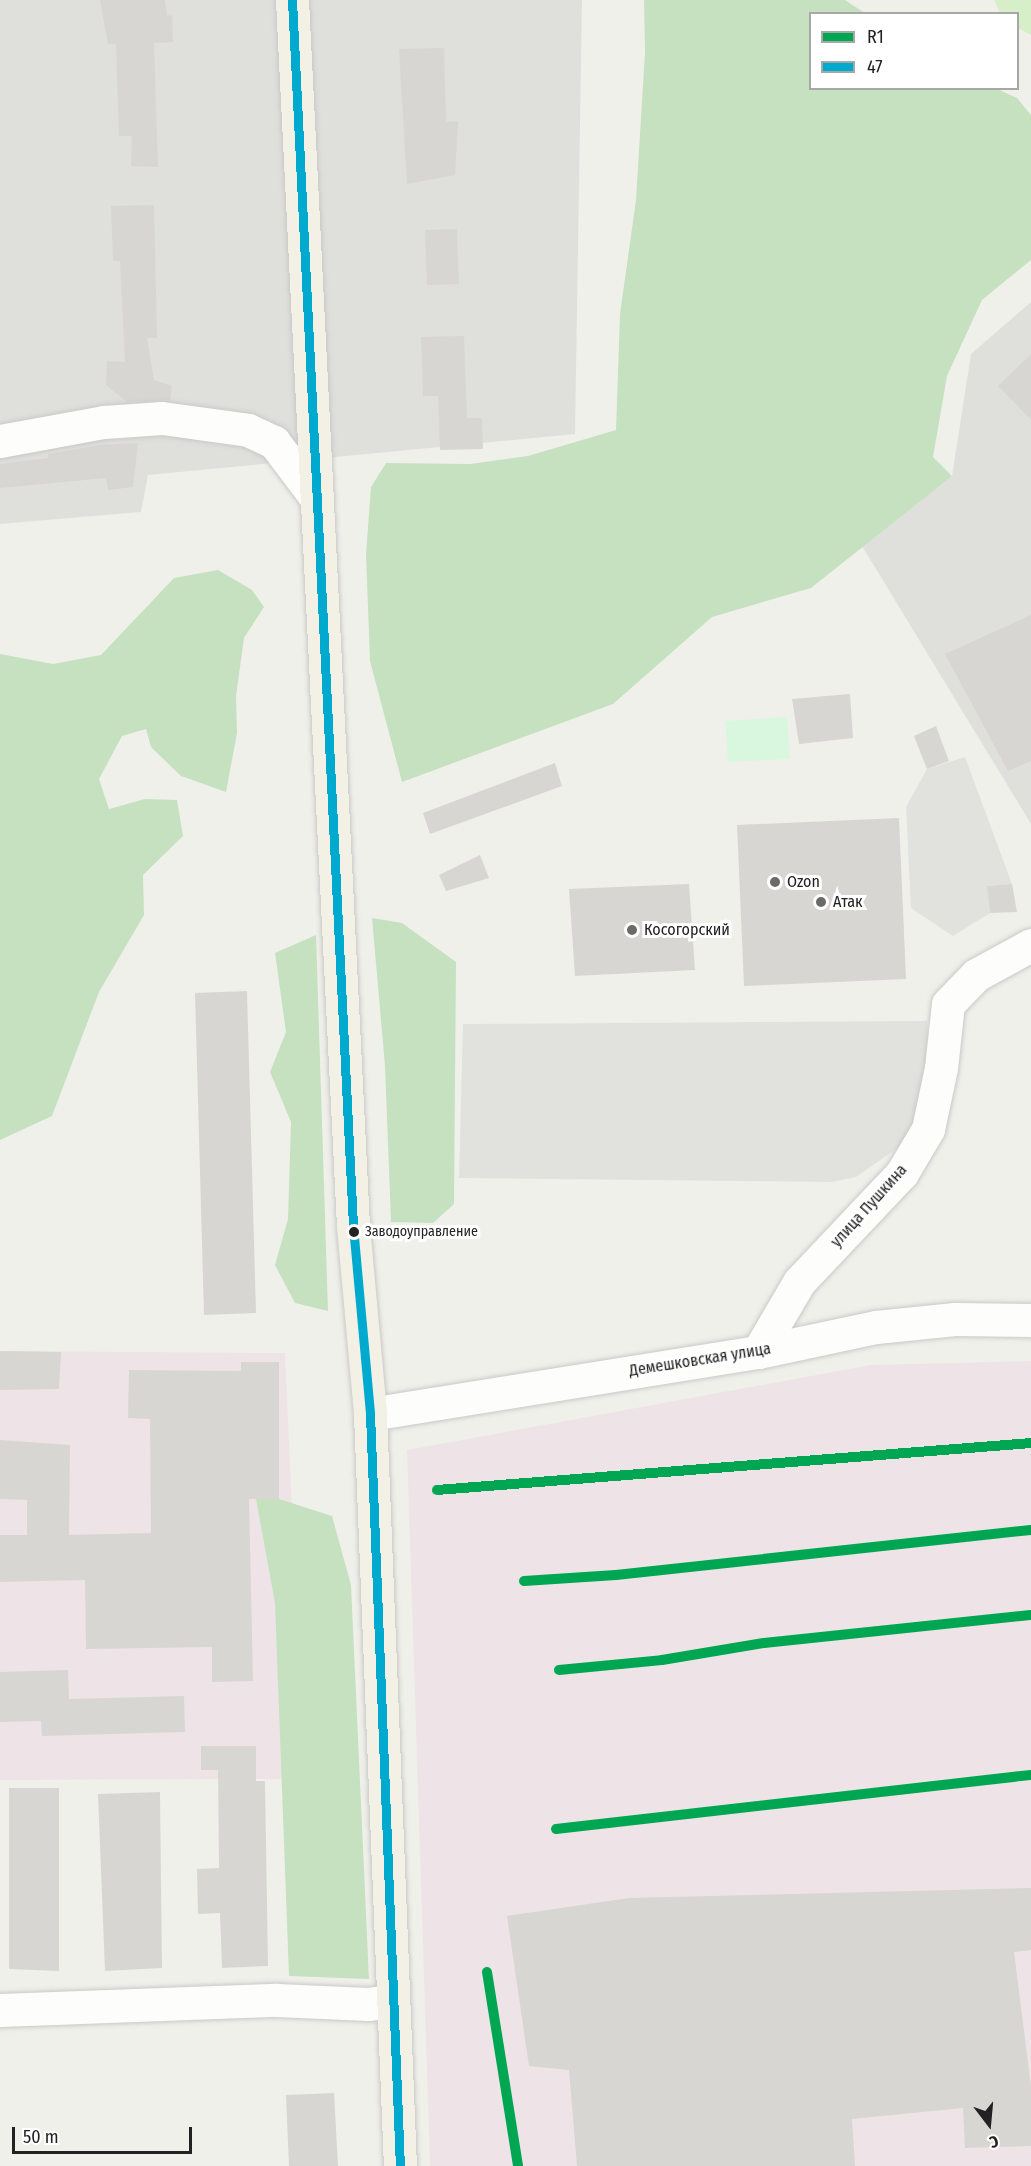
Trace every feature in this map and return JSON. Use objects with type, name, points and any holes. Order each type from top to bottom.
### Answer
[{"type":"main road","points":[[292,0],[314,495],[353,1226],[370,1414],[400,2166]]},
{"type":"street","points":[[0,441],[104,422],[162,418],[248,430],[274,442],[314,495]]},
{"type":"street","name":"улица Пушкина","points":[[758,1352],[799,1282],[902,1173],[928,1129],[941,1068],[948,1004],[976,975],[1031,945]]},
{"type":"street","name":"Демешковская улица","points":[[370,1414],[758,1352],[876,1327],[955,1319],[1031,1320]]},
{"type":"street","points":[[0,2010],[277,2000],[368,2004],[393,2001]]},
{"type":"shaded area","points":[[0,0],[582,0],[575,434],[148,475],[141,512],[0,524]]},
{"type":"shaded area","points":[[1031,302],[1031,824],[862,546],[952,476],[971,354]]},
{"type":"shaded area","points":[[965,757],[1012,884],[988,886],[990,913],[953,936],[911,908],[906,807],[927,769]]},
{"type":"shaded area","points":[[927,1021],[929,1075],[919,1120],[899,1147],[856,1177],[832,1182],[459,1178],[463,1024]]},
{"type":"shaded area","points":[[0,1351],[285,1353],[293,1530],[290,1779],[0,1780]]},
{"type":"shaded area","points":[[1031,1361],[1031,2166],[430,2166],[407,1450],[871,1365]]},
{"type":"green space","points":[[644,0],[845,0],[863,12],[809,12],[809,90],[999,90],[1017,98],[1031,115],[1031,260],[982,300],[947,376],[933,457],[952,476],[811,588],[712,617],[613,704],[402,782],[370,661],[366,554],[371,487],[386,463],[470,464],[528,456],[616,430],[620,314],[636,200],[645,52]]},
{"type":"green space","points":[[994,0],[1031,0],[1031,35],[1019,29],[1019,12],[1000,12]]},
{"type":"green space","points":[[218,570],[252,590],[264,607],[244,638],[236,696],[237,733],[226,792],[181,776],[151,747],[146,729],[122,736],[99,779],[109,809],[145,799],[177,800],[183,836],[143,875],[144,915],[99,992],[52,1116],[0,1140],[0,654],[53,664],[101,655],[174,578]]},
{"type":"green space","points":[[787,717],[790,759],[728,762],[725,721]]},
{"type":"green space","points":[[372,918],[402,923],[456,962],[454,1204],[433,1223],[391,1222],[385,1066]]},
{"type":"green space","points":[[316,935],[328,1311],[295,1303],[275,1265],[288,1219],[291,1122],[270,1072],[286,1032],[275,953]]},
{"type":"green space","points":[[256,1499],[279,1499],[332,1516],[351,1585],[369,1979],[289,1976],[275,1603]]},
{"type":"building","points":[[100,0],[165,0],[167,16],[172,15],[173,42],[154,43],[158,167],[131,166],[132,136],[119,136],[116,44],[108,44]]},
{"type":"building","points":[[444,48],[446,122],[458,121],[455,175],[407,184],[399,49]]},
{"type":"building","points":[[154,205],[157,338],[147,338],[154,380],[172,386],[170,400],[127,402],[106,385],[107,361],[125,362],[120,261],[113,261],[111,206]]},
{"type":"building","points":[[457,229],[459,284],[427,285],[425,230]]},
{"type":"building","points":[[464,336],[467,418],[482,418],[483,449],[440,450],[438,396],[423,396],[421,337]]},
{"type":"building","points":[[1031,354],[1031,420],[998,386]]},
{"type":"building","points":[[138,443],[133,487],[108,490],[106,478],[0,488],[0,464],[48,458],[48,454],[100,445]]},
{"type":"building","points":[[1031,615],[1031,761],[1008,771],[945,654]]},
{"type":"building","points":[[850,694],[853,738],[799,744],[792,699]]},
{"type":"building","points":[[936,726],[949,761],[927,769],[914,736]]},
{"type":"building","points":[[555,763],[562,786],[430,834],[423,813]]},
{"type":"building","name":"Атак","points":[[899,818],[906,979],[744,986],[737,825]]},
{"type":"building","points":[[480,855],[489,878],[446,891],[439,875]]},
{"type":"building","name":"Косогорский","points":[[689,884],[695,970],[575,976],[569,889]]},
{"type":"building","points":[[1012,884],[1017,912],[990,913],[987,886]]},
{"type":"building","points":[[247,991],[256,1313],[204,1315],[195,993]]},
{"type":"building","points":[[0,1351],[61,1352],[59,1389],[0,1390]]},
{"type":"building","points":[[241,1362],[279,1362],[279,1499],[249,1499],[253,1681],[212,1682],[212,1647],[86,1649],[85,1580],[0,1582],[0,1535],[27,1535],[27,1500],[0,1499],[0,1440],[70,1445],[69,1535],[151,1533],[150,1419],[128,1418],[129,1370],[241,1371]]},
{"type":"building","points":[[68,1670],[69,1699],[184,1696],[185,1732],[42,1736],[41,1721],[0,1722],[0,1672]]},
{"type":"building","points":[[201,1746],[256,1746],[256,1781],[265,1781],[268,1966],[222,1968],[220,1913],[198,1914],[197,1869],[219,1868],[218,1770],[201,1770]]},
{"type":"building","points":[[9,1788],[59,1788],[59,1971],[9,1969]]},
{"type":"building","points":[[160,1792],[162,1968],[105,1971],[98,1794]]},
{"type":"building","points":[[1031,1888],[1031,1950],[1014,1952],[1031,2086],[1031,2146],[965,2148],[963,2108],[852,2119],[855,2166],[577,2166],[569,2070],[529,2066],[507,1916],[629,1898]]},
{"type":"building","points":[[334,2093],[338,2166],[289,2166],[286,2095]]},
{"type":"transit line","name":"47","points":[[292,0],[353,1226],[370,1414],[400,2166]]},
{"type":"transit line","name":"R1","points":[[437,1490],[1031,1443]]},
{"type":"transit line","name":"R1","points":[[524,1581],[616,1575],[1031,1530]]},
{"type":"transit line","name":"R1","points":[[559,1670],[662,1660],[764,1643],[1031,1615]]},
{"type":"transit line","name":"R1","points":[[556,1829],[1031,1775]]},
{"type":"transit line","name":"R1","points":[[487,1972],[518,2166]]},
{"type":"place","name":"Ozon","points":[[775,882]]},
{"type":"place","name":"Атак","points":[[821,902]]},
{"type":"place","name":"Косогорский","points":[[632,930]]},
{"type":"place","name":"Заводоуправление","points":[[354,1232]]}]
